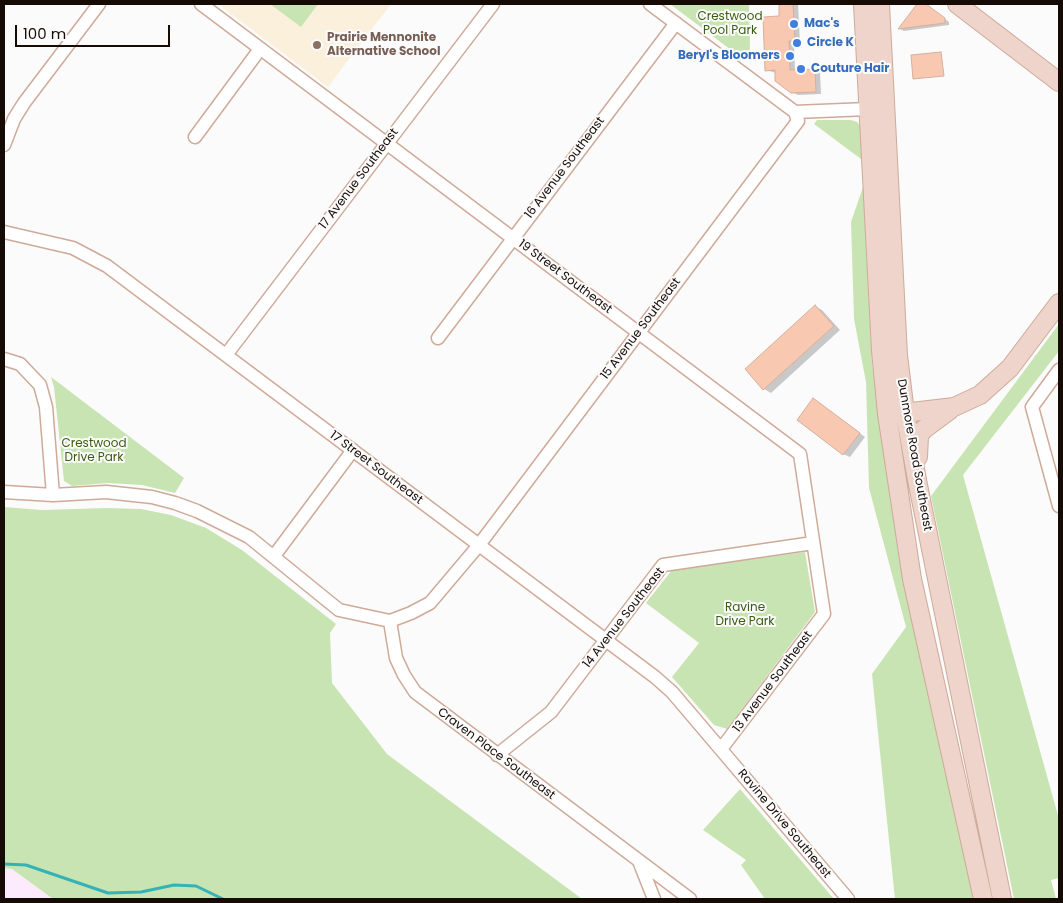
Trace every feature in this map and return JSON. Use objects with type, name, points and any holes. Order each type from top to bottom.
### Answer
[{"type":"main road","name":"Dunmore Road Southeast","points":[[863,4],[881,351],[887,414],[912,579],[983,899]]},
{"type":"main road","name":"Dunmore Road Southeast","points":[[880,4],[898,354],[905,413],[916,480],[1002,899]]},
{"type":"main road","points":[[957,4],[1059,82]]},
{"type":"main road","points":[[916,480],[920,436],[928,425],[954,407],[980,395],[1001,378],[1059,303]]},
{"type":"main road","points":[[887,414],[954,407]]},
{"type":"street","points":[[4,145],[10,128],[24,103],[98,4]]},
{"type":"street","name":"19 Street Southeast","points":[[201,4],[800,454],[824,614]]},
{"type":"street","name":"17 Avenue Southeast","points":[[226,355],[493,4]]},
{"type":"street","points":[[650,4],[795,112],[868,109]]},
{"type":"street","name":"16 Avenue Southeast","points":[[438,338],[676,23]]},
{"type":"street","points":[[195,137],[260,49]]},
{"type":"street","name":"15 Avenue Southeast","points":[[390,621],[430,603],[479,545],[798,121],[795,112]]},
{"type":"street","name":"17 Street Southeast","points":[[4,232],[73,248],[89,255],[226,355],[606,640],[672,692],[722,749]]},
{"type":"street","points":[[4,359],[20,364],[40,385],[46,407],[53,495]]},
{"type":"street","points":[[1059,370],[1032,407],[1059,506]]},
{"type":"street","points":[[274,556],[353,450]]},
{"type":"street","points":[[4,492],[53,495],[106,492],[152,497],[175,503],[197,511],[249,537],[339,610],[390,621]]},
{"type":"street","name":"14 Avenue Southeast","points":[[497,754],[552,712],[663,565],[813,543]]},
{"type":"street","name":"13 Avenue Southeast","points":[[722,749],[824,614]]},
{"type":"street","name":"Craven Place Southeast","points":[[390,621],[396,658],[415,692],[690,899]]},
{"type":"street","name":"Ravine Drive Southeast","points":[[722,749],[848,899]]},
{"type":"street","points":[[639,861],[654,899]]},
{"type":"shaded area","name":"Prairie Mennonite Alternative School","points":[[218,4],[391,4],[328,87]]},
{"type":"shaded area","points":[[4,868],[12,869],[53,899],[4,899]]},
{"type":"green space","points":[[270,4],[318,4],[301,27]]},
{"type":"green space","name":"Crestwood Pool Park","points":[[670,4],[749,4],[750,49],[743,59]]},
{"type":"green space","points":[[817,120],[851,120],[857,122],[861,126],[865,162],[814,124]]},
{"type":"green space","points":[[863,187],[872,363],[888,478],[973,899],[895,899],[872,674],[906,627],[869,488],[866,382],[854,319],[851,222]]},
{"type":"green space","points":[[1059,324],[1059,351],[963,475],[1059,819],[1059,878],[1051,880],[1056,899],[1014,899],[931,496]]},
{"type":"green space","name":"Crestwood Drive Park","points":[[51,377],[184,478],[175,493],[142,485],[108,483],[72,486],[64,481],[54,387]]},
{"type":"green space","points":[[4,507],[42,510],[141,509],[171,515],[206,528],[242,550],[336,624],[330,633],[332,683],[387,754],[582,899],[53,899],[12,869],[4,868]]},
{"type":"green space","name":"Ravine Drive Park","points":[[805,552],[815,612],[727,729],[714,725],[672,677],[699,643],[646,603],[672,570]]},
{"type":"green space","points":[[740,789],[834,899],[765,899],[741,865],[746,860],[703,830]]},
{"type":"building","points":[[779,4],[793,4],[795,41],[789,41],[790,70],[815,69],[816,92],[791,93],[775,81],[775,70],[765,71],[763,17],[779,16]]},
{"type":"building","points":[[917,4],[926,4],[945,18],[945,23],[898,29]]},
{"type":"building","points":[[941,52],[944,76],[913,79],[911,55]]},
{"type":"building","points":[[815,305],[834,326],[763,390],[745,369]]},
{"type":"building","points":[[813,398],[860,433],[843,455],[797,420]]},
{"type":"waterway","points":[[4,864],[26,865],[108,893],[141,892],[174,885],[196,886],[223,899]]},
{"type":"place","name":"Mac's","points":[[794,24]]},
{"type":"place","name":"Circle K","points":[[797,43]]},
{"type":"place","name":"Prairie Mennonite Alternative School","points":[[317,45]]},
{"type":"place","name":"Beryl's Bloomers","points":[[790,56]]},
{"type":"place","name":"Couture Hair","points":[[801,69]]}]
